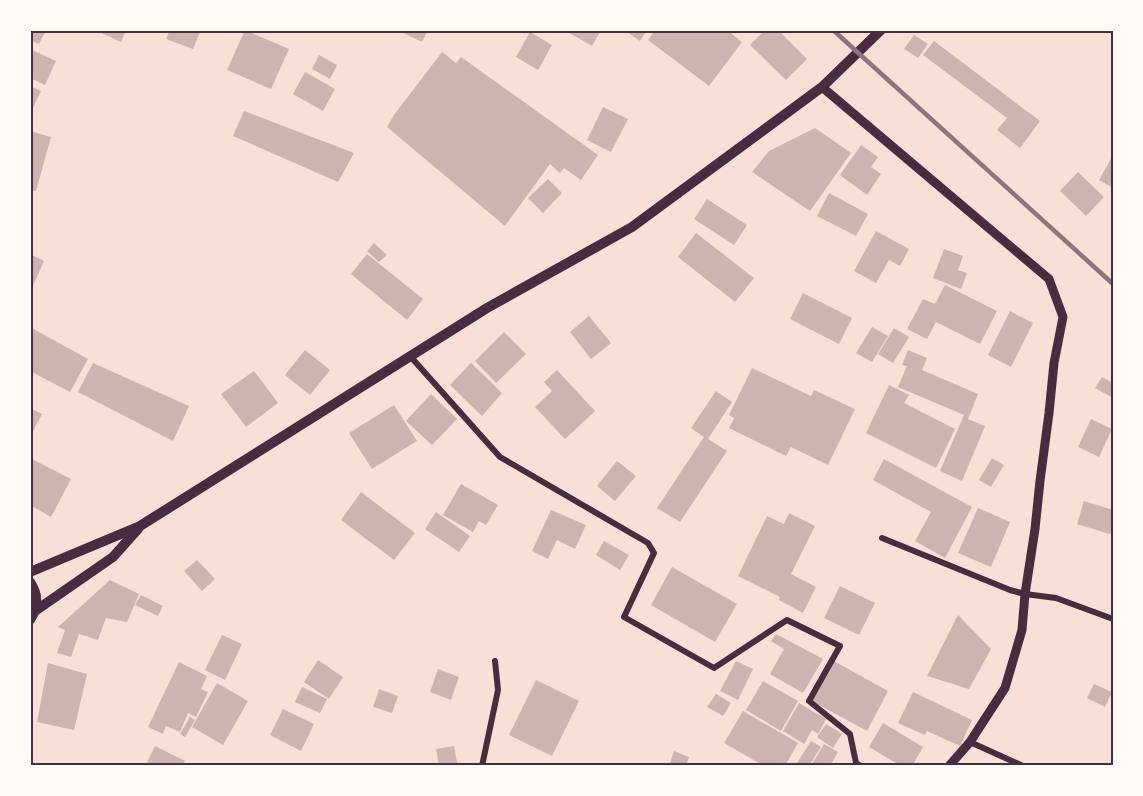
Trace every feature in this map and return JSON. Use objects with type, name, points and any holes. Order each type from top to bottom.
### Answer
[{"type":"main road","points":[[30,572],[140,526],[487,308],[632,227],[822,87],[881,30]]},
{"type":"main road","points":[[33,616],[113,557],[140,526]]},
{"type":"main road","points":[[30,582],[36,594],[37,603],[33,616]]},
{"type":"street","points":[[822,87],[1049,279],[1063,317],[1054,363],[1022,630],[1005,688],[970,742],[949,766]]},
{"type":"street","points":[[410,356],[500,457],[648,543],[654,553],[624,617],[714,668],[787,620],[840,646],[809,701],[850,734],[856,763],[861,766]]},
{"type":"street","points":[[882,538],[1010,590],[1056,598],[1113,619]]},
{"type":"street","points":[[482,766],[498,690],[495,661]]},
{"type":"street","points":[[970,742],[1018,765]]},
{"type":"building","points":[[30,30],[46,30],[39,44],[30,40]]},
{"type":"building","points":[[95,30],[126,30],[121,42]]},
{"type":"building","points":[[170,30],[201,30],[193,49],[166,39]]},
{"type":"building","points":[[245,30],[289,49],[271,89],[227,70]]},
{"type":"building","points":[[397,30],[428,30],[422,42]]},
{"type":"building","points":[[564,30],[601,30],[592,46]]},
{"type":"building","points":[[624,30],[647,30],[640,41]]},
{"type":"building","points":[[655,30],[727,30],[742,42],[709,86],[648,40]]},
{"type":"building","points":[[765,30],[778,30],[807,59],[786,80],[750,45]]},
{"type":"building","points":[[530,32],[552,45],[538,70],[516,57]]},
{"type":"building","points":[[914,35],[928,44],[918,58],[904,49]]},
{"type":"building","points":[[934,41],[1040,121],[1020,148],[997,130],[1007,118],[923,55]]},
{"type":"building","points":[[30,49],[56,61],[45,85],[30,78]]},
{"type":"building","points":[[442,52],[456,63],[461,57],[598,155],[581,180],[564,168],[560,173],[550,164],[505,226],[387,127]]},
{"type":"building","points":[[319,55],[337,65],[330,79],[312,69]]},
{"type":"building","points":[[305,72],[335,89],[323,111],[293,94]]},
{"type":"building","points":[[30,86],[41,91],[30,114]]},
{"type":"building","points":[[603,107],[628,119],[611,152],[587,140]]},
{"type":"building","points":[[244,111],[354,153],[338,182],[233,136]]},
{"type":"building","points":[[815,128],[851,153],[810,211],[752,172],[769,151]]},
{"type":"building","points":[[30,131],[51,137],[36,191],[30,190]]},
{"type":"building","points":[[861,145],[878,157],[871,167],[881,174],[867,195],[840,175]]},
{"type":"building","points":[[1113,155],[1113,188],[1099,180]]},
{"type":"building","points":[[1078,172],[1104,197],[1086,216],[1060,191]]},
{"type":"building","points":[[548,179],[562,193],[543,213],[528,198]]},
{"type":"building","points":[[829,193],[868,214],[856,236],[817,216]]},
{"type":"building","points":[[707,199],[747,225],[734,245],[694,219]]},
{"type":"building","points":[[876,231],[909,249],[900,266],[889,260],[876,283],[854,271]]},
{"type":"building","points":[[696,233],[754,278],[735,302],[678,257]]},
{"type":"building","points":[[374,243],[387,255],[379,262],[367,251]]},
{"type":"building","points":[[944,249],[963,256],[958,270],[967,273],[961,289],[933,278]]},
{"type":"building","points":[[30,254],[44,261],[33,286],[30,284]]},
{"type":"building","points":[[367,254],[423,299],[407,320],[351,274]]},
{"type":"building","points":[[945,285],[997,311],[980,344],[936,322],[927,339],[907,329],[923,299],[935,304]]},
{"type":"building","points":[[803,293],[852,318],[839,344],[790,319]]},
{"type":"building","points":[[1010,311],[1033,323],[1011,367],[988,355]]},
{"type":"building","points":[[589,316],[611,343],[591,359],[570,332]]},
{"type":"building","points":[[30,327],[88,359],[70,392],[30,371]]},
{"type":"building","points":[[872,327],[888,336],[872,362],[856,353]]},
{"type":"building","points":[[894,328],[909,337],[893,363],[878,354]]},
{"type":"building","points":[[504,332],[526,354],[496,383],[475,361]]},
{"type":"building","points":[[305,350],[330,370],[310,395],[285,375]]},
{"type":"building","points":[[908,350],[927,358],[922,370],[978,394],[968,419],[985,426],[962,481],[940,471],[964,415],[898,387],[907,366],[902,365]]},
{"type":"building","points":[[93,363],[189,406],[173,441],[78,392]]},
{"type":"building","points":[[471,363],[502,393],[482,416],[450,385]]},
{"type":"building","points":[[752,368],[811,396],[814,390],[855,409],[828,465],[791,447],[786,456],[729,428],[734,418],[729,415]]},
{"type":"building","points":[[557,370],[595,411],[565,439],[535,407],[552,391],[544,382]]},
{"type":"building","points":[[254,371],[278,403],[246,427],[221,394]]},
{"type":"building","points":[[1102,377],[1113,383],[1113,398],[1095,388]]},
{"type":"building","points":[[889,385],[909,395],[904,403],[955,429],[936,468],[866,433]]},
{"type":"building","points":[[716,391],[732,402],[708,439],[727,451],[680,522],[657,508],[704,437],[691,428]]},
{"type":"building","points":[[431,394],[457,419],[432,445],[406,421]]},
{"type":"building","points":[[394,405],[417,441],[372,469],[349,433]]},
{"type":"building","points":[[30,408],[42,414],[30,437]]},
{"type":"building","points":[[1091,419],[1112,429],[1099,457],[1078,447]]},
{"type":"building","points":[[30,458],[71,479],[51,517],[30,505]]},
{"type":"building","points":[[992,458],[1004,465],[991,487],[979,480]]},
{"type":"building","points":[[884,459],[972,507],[945,558],[915,541],[931,512],[873,480]]},
{"type":"building","points":[[617,461],[636,476],[615,501],[597,486]]},
{"type":"building","points":[[461,484],[498,505],[486,525],[479,521],[473,532],[443,515]]},
{"type":"building","points":[[361,492],[415,533],[394,560],[341,520]]},
{"type":"building","points":[[1084,501],[1113,510],[1113,535],[1077,524]]},
{"type":"building","points":[[978,508],[1010,522],[991,567],[958,553]]},
{"type":"building","points":[[551,510],[586,525],[575,549],[557,540],[548,559],[532,551]]},
{"type":"building","points":[[436,512],[470,536],[459,552],[425,529]]},
{"type":"building","points":[[789,513],[815,526],[791,574],[816,587],[803,613],[779,600],[780,597],[738,576],[767,516],[784,524]]},
{"type":"building","points":[[604,541],[629,555],[620,570],[596,555]]},
{"type":"building","points":[[197,560],[215,579],[202,591],[184,571]]},
{"type":"building","points":[[672,567],[737,604],[715,642],[651,605]]},
{"type":"building","points":[[110,580],[139,594],[127,622],[106,618],[98,640],[79,634],[71,657],[57,653],[65,630],[58,627]]},
{"type":"building","points":[[840,586],[875,603],[859,635],[824,618]]},
{"type":"building","points":[[141,595],[163,606],[158,616],[135,605]]},
{"type":"building","points":[[958,615],[991,649],[969,689],[927,676]]},
{"type":"building","points":[[776,634],[823,659],[803,693],[770,674],[784,649],[771,641]]},
{"type":"building","points":[[222,635],[242,644],[225,680],[205,670]]},
{"type":"building","points":[[318,660],[343,677],[329,699],[304,682]]},
{"type":"building","points":[[736,661],[753,669],[738,700],[720,691]]},
{"type":"building","points":[[834,661],[888,691],[867,731],[812,701]]},
{"type":"building","points":[[179,662],[207,676],[201,689],[208,692],[196,717],[188,713],[180,732],[166,726],[163,734],[148,727]]},
{"type":"building","points":[[48,663],[87,674],[74,730],[37,722]]},
{"type":"building","points":[[438,669],[459,677],[451,700],[430,692]]},
{"type":"building","points":[[536,680],[579,701],[552,756],[509,735]]},
{"type":"building","points":[[763,681],[798,701],[781,731],[746,710]]},
{"type":"building","points":[[217,683],[248,701],[223,745],[192,727]]},
{"type":"building","points":[[1094,684],[1112,692],[1105,707],[1087,698]]},
{"type":"building","points":[[302,687],[327,699],[320,713],[295,702]]},
{"type":"building","points":[[379,689],[398,696],[392,713],[373,707]]},
{"type":"building","points":[[913,692],[972,720],[960,746],[927,731],[925,735],[898,723]]},
{"type":"building","points":[[716,694],[731,703],[723,716],[707,707]]},
{"type":"building","points":[[799,703],[826,719],[818,734],[812,730],[804,744],[783,731]]},
{"type":"building","points":[[283,709],[314,724],[301,751],[270,735]]},
{"type":"building","points":[[743,711],[798,743],[785,766],[764,766],[724,743]]},
{"type":"building","points":[[190,717],[195,720],[185,737],[180,734]]},
{"type":"building","points":[[883,723],[923,747],[912,766],[901,766],[869,747]]},
{"type":"building","points":[[826,724],[842,734],[833,748],[817,737]]},
{"type":"building","points":[[811,741],[821,747],[809,766],[795,766]]},
{"type":"building","points":[[824,744],[838,752],[830,766],[811,766]]},
{"type":"building","points":[[155,746],[185,761],[182,766],[156,766],[147,762]]},
{"type":"building","points":[[454,746],[457,763],[439,766],[436,749]]},
{"type":"building","points":[[674,751],[689,757],[686,766],[669,766]]},
{"type":"railway","points":[[833,30],[1113,284]]}]
